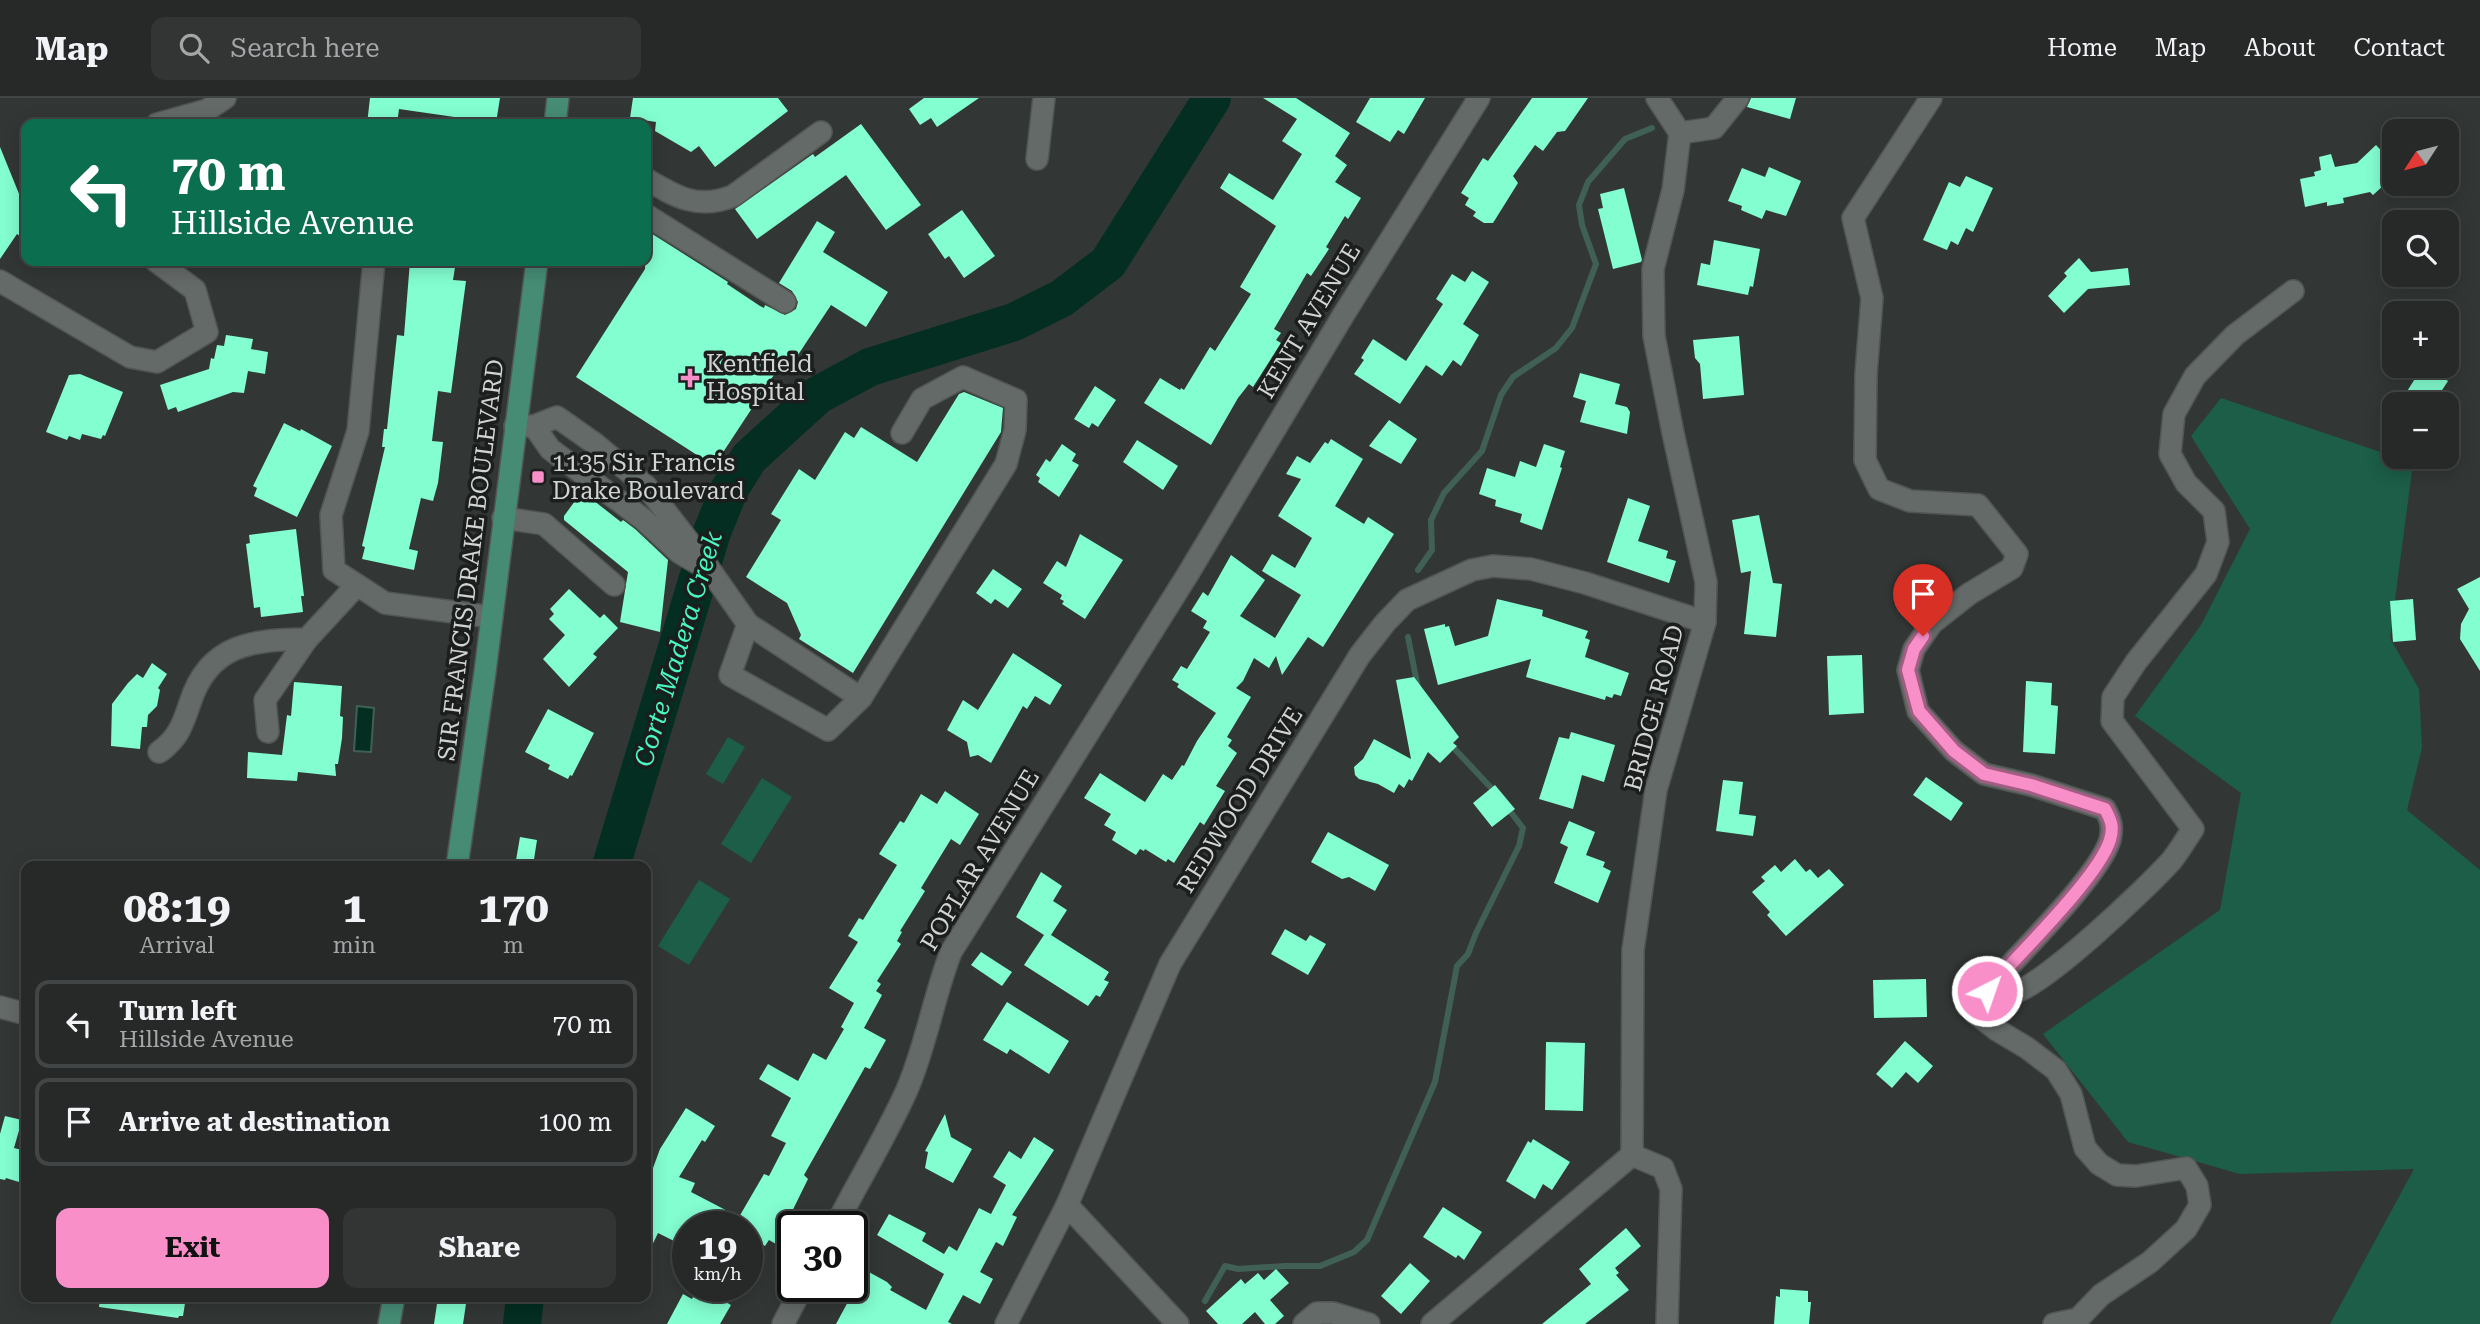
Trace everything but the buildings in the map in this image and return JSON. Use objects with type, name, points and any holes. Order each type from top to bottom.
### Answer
[{"type":"main road","points":[[556,119],[558,98]]},
{"type":"main road","name":"SIR FRANCIS DRAKE BOULEVARD","points":[[458,861],[503,518],[524,426],[537,266]]},
{"type":"main road","points":[[389,1324],[393,1302]]},
{"type":"street","points":[[175,119],[207,110],[225,98]]},
{"type":"street","points":[[1037,159],[1044,98]]},
{"type":"street","name":"KENT AVENUE","points":[[1188,574],[1344,314],[1479,98]]},
{"type":"street","points":[[1657,98],[1680,133],[1714,128],[1738,98]]},
{"type":"street","points":[[1931,98],[1853,218],[1872,298],[1866,374],[1865,460],[1879,489],[1910,502],[1978,505],[2017,554],[2012,568],[1969,594],[1932,623],[1914,649],[1908,670],[1919,711],[1954,751],[1984,774],[2031,785],[2105,809],[2112,821],[2110,840],[2099,861],[2077,890],[2002,974],[1999,982],[1975,1000],[1975,1013],[2056,1070],[2071,1094],[2085,1148],[2099,1164],[2117,1175],[2136,1176],[2186,1168],[2197,1186],[2200,1205],[2186,1229],[2150,1262],[2101,1295],[2078,1319],[2054,1324]]},
{"type":"street","points":[[651,182],[691,201],[716,203],[733,196],[821,132]]},
{"type":"street","name":"BRIDGE ROAD","points":[[1632,1155],[1633,950],[1656,790],[1704,622],[1706,582],[1672,433],[1654,336],[1653,269],[1673,190],[1680,133]]},
{"type":"street","points":[[651,218],[785,302]]},
{"type":"street","points":[[0,281],[130,357],[157,362],[207,332],[195,290],[163,266]]},
{"type":"street","points":[[374,266],[358,431],[331,515],[334,570],[385,603],[492,617]]},
{"type":"street","points":[[1999,982],[2003,989],[2012,993],[2020,992],[2036,982],[2112,919],[2173,859],[2193,829],[2112,721],[2113,697],[2136,662],[2206,574],[2217,542],[2214,511],[2186,483],[2169,454],[2174,414],[2194,376],[2235,335],[2292,291]]},
{"type":"street","points":[[748,624],[730,675],[828,730],[860,698],[1006,464],[1014,430],[1016,400],[963,377],[922,399],[902,433]]},
{"type":"street","points":[[524,426],[557,417],[594,443],[646,486],[748,624],[860,698]]},
{"type":"street","points":[[524,426],[550,449],[643,519],[680,553],[712,572]]},
{"type":"street","points":[[503,518],[544,524],[614,585]]},
{"type":"street","name":"REDWOOD DRIVE","points":[[1006,1324],[1067,1205],[1170,964],[1360,655],[1407,600],[1472,570],[1493,566],[1531,569],[1585,583],[1704,622]]},
{"type":"street","name":"POPLAR AVENUE","points":[[843,1211],[906,1091],[923,1044],[938,984],[951,952],[1188,574]]},
{"type":"street","points":[[268,732],[265,700],[307,639],[357,585]]},
{"type":"street","points":[[159,752],[171,744],[178,734],[191,699],[204,675],[218,658],[233,648],[280,640],[307,639]]},
{"type":"street","points":[[0,1007],[21,1013]]},
{"type":"street","points":[[1432,1324],[1632,1155],[1663,1168],[1671,1189],[1667,1324]]},
{"type":"street","points":[[1067,1205],[1178,1324]]},
{"type":"street","points":[[783,1324],[795,1302]]},
{"type":"street","points":[[1304,1324],[1317,1313],[1333,1313],[1369,1324]]},
{"type":"shaded area","points":[[2221,398],[2382,453],[2382,469],[2412,469],[2390,638],[2419,689],[2422,748],[2407,810],[2480,870],[2480,1324],[2330,1324],[2414,1169],[2240,1174],[2128,1142],[2043,1034],[2220,910],[2241,793],[2135,716],[2201,625],[2250,529],[2191,436]]},
{"type":"shaded area","points":[[357,706],[374,708],[371,752],[354,751]]},
{"type":"shaded area","points":[[728,737],[745,747],[723,784],[706,774]]},
{"type":"shaded area","points":[[762,778],[792,797],[751,863],[721,844]]},
{"type":"shaded area","points":[[699,880],[730,899],[689,965],[658,946]]},
{"type":"waterway","name":"Corte Madera Creek","points":[[613,861],[712,532],[729,490],[749,458],[818,395],[870,367],[1014,322],[1062,298],[1108,263],[1212,98]]},
{"type":"waterway","points":[[1418,570],[1432,550],[1431,520],[1444,493],[1482,451],[1501,395],[1513,377],[1556,348],[1572,328],[1596,264],[1582,225],[1579,205],[1588,182],[1625,139],[1652,128]]},
{"type":"waterway","points":[[1408,637],[1418,688]]},
{"type":"waterway","points":[[1450,744],[1495,792]]},
{"type":"waterway","points":[[1205,1301],[1225,1266],[1238,1269],[1320,1266],[1354,1252],[1367,1240],[1435,1082],[1457,966],[1468,954],[1519,846],[1523,828],[1506,806]]},
{"type":"waterway","name":"Corte Madera Creek","points":[[522,1324],[524,1302]]},
{"type":"place","name":"Kentfield Hospital","points":[[690,378]]},
{"type":"place","name":"1135 Sir Francis Drake Boulevard","points":[[538,477]]},
{"type":"route","points":[[1923,636],[1914,649],[1908,670],[1919,711],[1954,751],[1984,774],[2031,785],[2105,809],[2112,821],[2110,840],[2099,861],[2077,890],[2002,974],[1999,982],[1987,991]]}]
